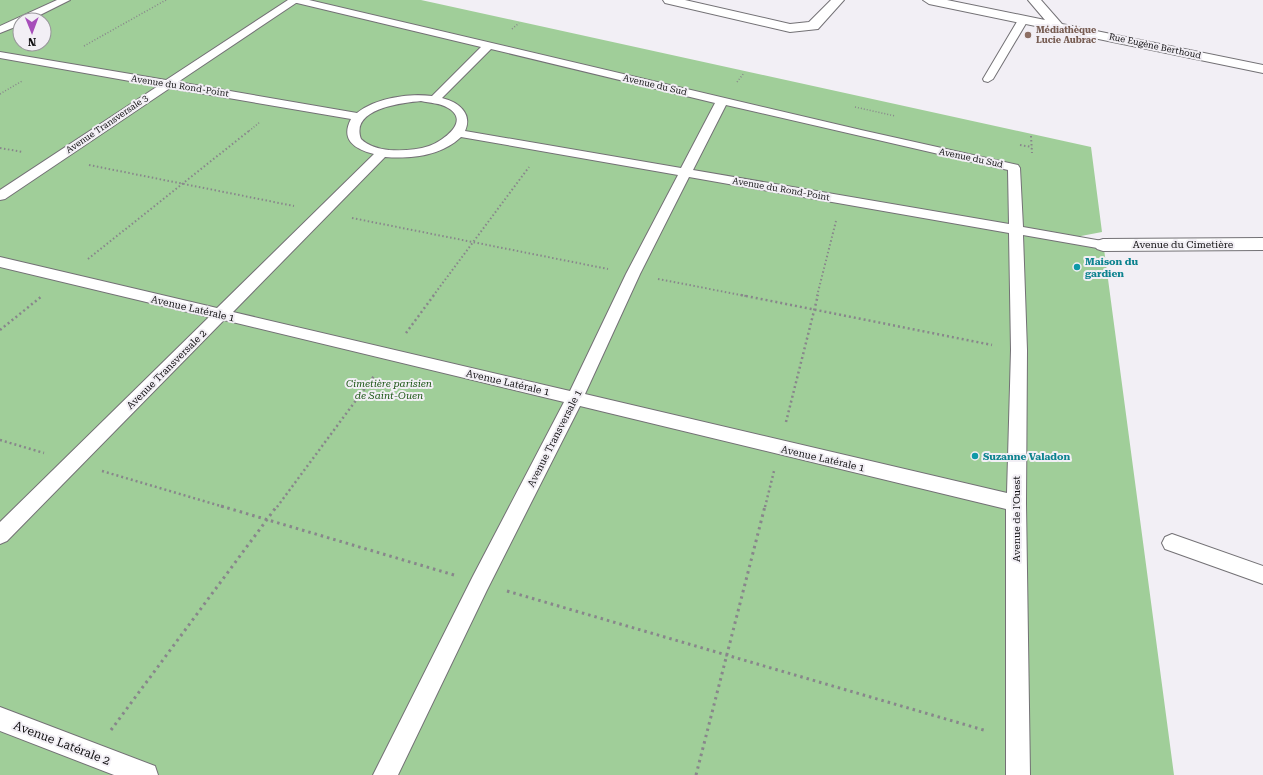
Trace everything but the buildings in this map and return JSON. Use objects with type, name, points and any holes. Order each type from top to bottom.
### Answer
[{"type":"street","points":[[669,0],[790,28],[813,26],[838,0]]},
{"type":"street","name":"Rue Eugène Berthoud","points":[[929,0],[1263,69]]},
{"type":"street","points":[[1034,0],[1058,27]]},
{"type":"street","name":"Avenue du Cimetière","points":[[1104,245],[1263,244]]},
{"type":"lane","points":[[39,12],[65,0]]},
{"type":"lane","name":"Avenue Transversale 3","points":[[0,196],[294,0]]},
{"type":"lane","name":"Avenue du Sud","points":[[297,0],[722,101],[1014,168]]},
{"type":"lane","points":[[988,79],[1023,20]]},
{"type":"lane","points":[[0,30],[12,24]]},
{"type":"lane","points":[[434,100],[488,46]]},
{"type":"lane","name":"Avenue du Rond-Point","points":[[0,56],[360,117]]},
{"type":"lane","points":[[414,98],[434,100],[450,104],[461,112],[463,126],[458,133],[440,146],[426,150],[396,154],[382,153],[370,150],[360,145],[354,138],[352,131],[354,124],[360,117],[374,108],[393,101],[414,98]]},
{"type":"lane","name":"Avenue Transversale 1","points":[[385,775],[480,583],[575,398],[633,274],[722,101]]},
{"type":"lane","name":"Avenue du Rond-Point","points":[[458,133],[1104,245]]},
{"type":"lane","name":"Avenue Transversale 2","points":[[0,535],[382,153]]},
{"type":"lane","name":"Avenue de l'Ouest","points":[[1014,168],[1014,229],[1019,350],[1016,503],[1018,775]]},
{"type":"lane","name":"Avenue Latérale 1","points":[[0,262],[1016,503]]},
{"type":"lane","points":[[1172,543],[1263,575]]},
{"type":"lane","name":"Avenue Latérale 2","points":[[0,719],[146,775]]},
{"type":"path","points":[[85,262],[283,103]]},
{"type":"path","points":[[92,754],[544,147]]},
{"type":"path","points":[[0,148],[1019,350]]},
{"type":"path","points":[[696,775],[842,199]]},
{"type":"path","points":[[0,330],[43,296]]},
{"type":"green space","name":"Cimetière parisien de Saint-Ouen","points":[[0,0],[421,0],[1091,147],[1102,232],[1081,236],[1080,240],[1104,249],[1174,775],[0,775]]},
{"type":"place","name":"Médiathèque Lucie Aubrac","points":[[1028,35]]},
{"type":"place","name":"Maison du gardien","points":[[1077,267]]},
{"type":"place","name":"Suzanne Valadon","points":[[975,456]]}]
